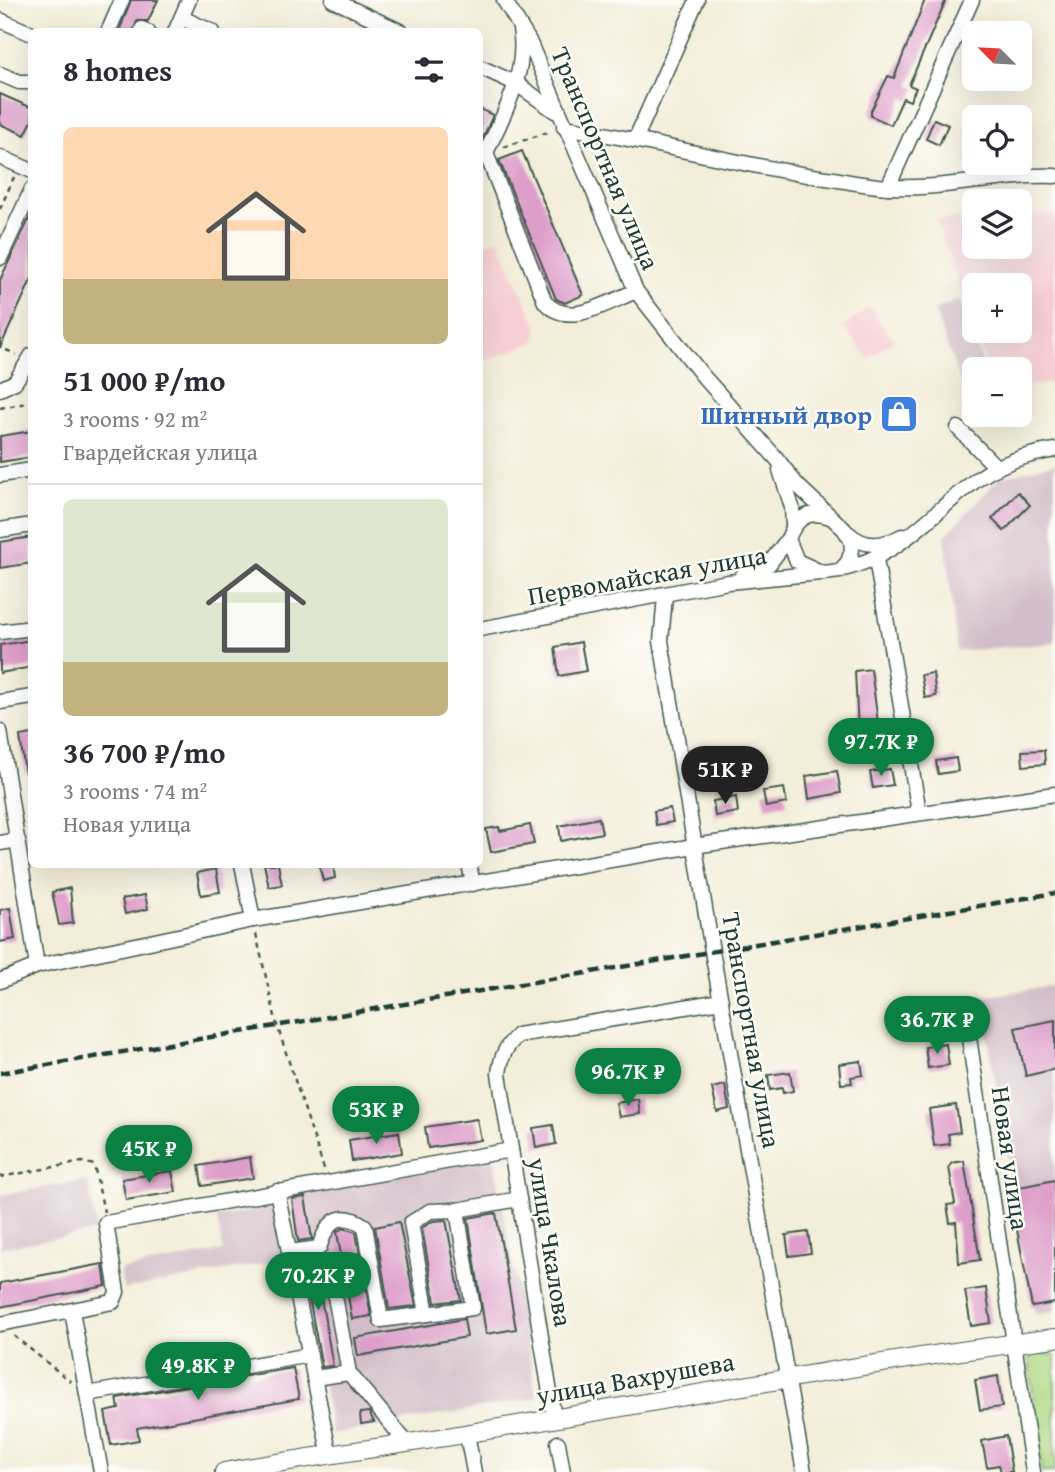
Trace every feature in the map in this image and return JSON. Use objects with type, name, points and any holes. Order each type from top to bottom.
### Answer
[{"type":"main road","name":"улица Вахрушева","points":[[236,1471],[329,1452],[467,1433],[790,1378],[1055,1338]]},
{"type":"street","points":[[110,28],[122,0]]},
{"type":"street","points":[[179,25],[189,0]]},
{"type":"street","points":[[333,0],[393,28]]},
{"type":"street","name":"Транспортная улица","points":[[504,0],[517,18],[636,291],[703,376],[797,485],[830,517]]},
{"type":"street","points":[[636,138],[697,0]]},
{"type":"street","points":[[888,187],[972,0]]},
{"type":"street","points":[[517,18],[522,41],[517,84],[483,152],[545,302],[553,312],[565,316],[578,314],[636,291]]},
{"type":"street","points":[[0,20],[28,32]]},
{"type":"street","points":[[483,68],[517,84],[561,121],[756,168],[888,187],[933,186],[1016,175],[1055,177]]},
{"type":"street","points":[[0,74],[19,82],[28,82]]},
{"type":"street","points":[[0,157],[28,169]]},
{"type":"street","points":[[0,258],[28,198]]},
{"type":"street","points":[[0,389],[15,382],[28,361]]},
{"type":"street","points":[[958,428],[997,468]]},
{"type":"street","points":[[793,525],[800,518],[818,512],[830,517],[857,541],[879,545],[904,535],[927,520],[997,468],[1055,450]]},
{"type":"street","points":[[728,582],[769,564],[788,539],[793,525],[792,507],[777,459]]},
{"type":"street","points":[[0,475],[28,471]]},
{"type":"street","points":[[788,539],[797,561],[823,573],[876,559],[904,542],[927,520]]},
{"type":"street","points":[[0,530],[28,526]]},
{"type":"street","points":[[840,570],[848,562],[852,550],[844,529]]},
{"type":"street","points":[[876,559],[919,812]]},
{"type":"street","name":"Первомайская улица","points":[[483,628],[728,582],[823,573]]},
{"type":"street","name":"Транспортная улица","points":[[665,596],[661,641],[694,846],[790,1378],[804,1472]]},
{"type":"street","points":[[0,632],[28,628]]},
{"type":"street","points":[[0,702],[28,698]]},
{"type":"street","points":[[0,732],[18,840],[27,864],[37,966]]},
{"type":"street","points":[[0,981],[37,966],[253,920],[694,846],[1055,794]]},
{"type":"street","points":[[0,843],[18,840]]},
{"type":"street","points":[[243,868],[253,920]]},
{"type":"street","points":[[470,868],[472,884]]},
{"type":"street","name":"улица Чкалова","points":[[554,1418],[499,1074],[500,1058],[508,1044],[518,1035],[721,1001]]},
{"type":"street","name":"Новая улица","points":[[966,1017],[1033,1472]]},
{"type":"street","points":[[5,1329],[113,1302],[117,1297],[106,1223],[511,1150]]},
{"type":"street","points":[[277,1191],[329,1452]]},
{"type":"street","points":[[427,1314],[411,1223],[430,1211],[457,1210],[519,1199]]},
{"type":"street","points":[[289,1252],[319,1248],[325,1229],[337,1220],[354,1219],[365,1226],[381,1320],[473,1308],[457,1210]]},
{"type":"street","points":[[330,1269],[349,1373],[406,1442]]},
{"type":"street","points":[[72,1311],[101,1472]]},
{"type":"street","points":[[87,1394],[310,1355]]},
{"type":"street","points":[[314,1378],[349,1373]]},
{"type":"street","points":[[467,1433],[474,1472]]},
{"type":"street","points":[[558,1443],[564,1472]]},
{"type":"path","points":[[483,152],[561,121]]},
{"type":"path","points":[[0,209],[14,177]]},
{"type":"path","points":[[0,408],[28,403]]},
{"type":"path","points":[[253,920],[277,1026],[328,1182]]},
{"type":"path","points":[[0,1177],[82,1162],[94,1165],[106,1223]]},
{"type":"path","points":[[5,1329],[87,1394]]},
{"type":"shaded area","points":[[1055,214],[1055,382],[1032,386],[1032,357],[985,357],[979,343],[1032,343],[1032,273],[962,273],[962,293],[936,220],[962,219],[962,259],[1032,259],[1032,215]]},
{"type":"shaded area","points":[[498,239],[538,329],[535,342],[483,361],[483,246]]},
{"type":"shaded area","points":[[959,300],[962,308],[962,343],[975,343],[980,357],[962,357],[962,386],[934,310]]},
{"type":"shaded area","points":[[869,307],[894,340],[869,359],[844,327]]},
{"type":"shaded area","points":[[1055,463],[1055,643],[957,651],[945,536],[999,478]]},
{"type":"shaded area","points":[[1055,986],[1055,1311],[1036,1315],[981,997]]},
{"type":"shaded area","points":[[494,1157],[537,1398],[332,1434],[291,1193]]},
{"type":"shaded area","points":[[88,1180],[97,1231],[0,1248],[0,1195]]},
{"type":"shaded area","points":[[273,1207],[282,1260],[123,1290],[120,1270],[223,1251],[217,1217]]},
{"type":"green space","points":[[1028,1352],[1055,1355],[1055,1472],[1042,1472]]},
{"type":"building","points":[[131,0],[158,0],[148,21],[137,21],[134,28],[120,28]]},
{"type":"building","points":[[925,0],[946,0],[909,85],[916,88],[910,101],[903,98],[891,125],[871,116],[871,111],[888,76],[894,78]]},
{"type":"building","points":[[0,94],[28,106],[28,129],[25,135],[0,124]]},
{"type":"building","points":[[483,110],[493,115],[483,138]]},
{"type":"building","points":[[934,119],[948,125],[939,145],[926,139]]},
{"type":"building","points":[[522,151],[583,295],[565,303],[556,299],[499,160]]},
{"type":"building","points":[[28,221],[28,287],[0,348],[0,280]]},
{"type":"building","points":[[28,432],[28,458],[0,462],[0,436]]},
{"type":"building","points":[[1018,492],[1030,505],[1004,531],[992,519]]},
{"type":"building","points":[[28,538],[28,564],[0,568],[0,542]]},
{"type":"building","points":[[28,641],[28,668],[0,673],[0,645]]},
{"type":"building","points":[[581,642],[586,671],[559,676],[555,647]]},
{"type":"building","points":[[871,669],[879,730],[858,732],[855,671]]},
{"type":"building","points":[[933,673],[936,696],[925,698],[921,675]]},
{"type":"building","points":[[28,735],[28,773],[25,773],[20,736]]},
{"type":"building","points":[[1044,750],[1045,764],[1023,766],[1022,751]]},
{"type":"building","points":[[956,758],[958,771],[938,774],[936,761]]},
{"type":"building","points":[[890,769],[893,785],[873,788],[870,772]]},
{"type":"building","points":[[837,771],[841,793],[809,799],[806,776]]},
{"type":"building","points":[[784,788],[787,803],[766,807],[763,791]]},
{"type":"building","points":[[736,797],[738,812],[715,816],[713,801]]},
{"type":"building","points":[[670,808],[673,822],[656,825],[654,811]]},
{"type":"building","points":[[599,818],[602,833],[561,841],[559,826]]},
{"type":"building","points":[[530,825],[534,844],[491,852],[486,829],[499,827],[500,831]]},
{"type":"building","points":[[265,868],[279,868],[282,885],[269,887]]},
{"type":"building","points":[[320,868],[334,868],[335,878],[323,881]]},
{"type":"building","points":[[216,869],[220,892],[201,895],[197,873]]},
{"type":"building","points":[[70,888],[73,923],[59,925],[52,892]]},
{"type":"building","points":[[145,895],[148,909],[125,914],[122,899]]},
{"type":"building","points":[[10,908],[15,939],[0,942],[0,910]]},
{"type":"building","points":[[1055,1020],[1055,1069],[1026,1076],[1015,1028]]},
{"type":"building","points":[[946,1044],[949,1065],[928,1068],[925,1047]]},
{"type":"building","points":[[861,1061],[863,1075],[851,1077],[852,1083],[841,1084],[839,1064]]},
{"type":"building","points":[[790,1072],[793,1091],[783,1093],[782,1088],[770,1090],[768,1075]]},
{"type":"building","points":[[725,1085],[729,1109],[717,1112],[712,1088]]},
{"type":"building","points":[[638,1099],[640,1114],[619,1117],[616,1103]]},
{"type":"building","points":[[956,1105],[960,1132],[948,1134],[950,1144],[934,1146],[929,1109]]},
{"type":"building","points":[[477,1119],[481,1140],[428,1148],[425,1127]]},
{"type":"building","points":[[553,1125],[556,1144],[536,1148],[533,1128]]},
{"type":"building","points":[[399,1132],[402,1153],[352,1161],[349,1140]]},
{"type":"building","points":[[250,1157],[253,1178],[202,1186],[199,1166]]},
{"type":"building","points":[[964,1161],[980,1260],[959,1263],[956,1222],[950,1223],[947,1205],[955,1204],[949,1167],[952,1163]]},
{"type":"building","points":[[172,1171],[176,1192],[126,1200],[122,1179]]},
{"type":"building","points":[[1055,1180],[1055,1303],[1032,1307],[1009,1189]]},
{"type":"building","points":[[305,1197],[312,1239],[298,1241],[292,1199]]},
{"type":"building","points":[[496,1213],[516,1329],[486,1334],[468,1218]]},
{"type":"building","points":[[446,1220],[461,1300],[435,1303],[422,1228],[433,1221]]},
{"type":"building","points":[[399,1222],[416,1306],[389,1309],[375,1227]]},
{"type":"building","points":[[343,1228],[356,1232],[371,1316],[352,1319],[337,1232]]},
{"type":"building","points":[[808,1232],[811,1253],[789,1256],[786,1235]]},
{"type":"building","points":[[314,1258],[333,1366],[322,1367],[302,1260]]},
{"type":"building","points":[[103,1264],[106,1286],[0,1307],[0,1283]]},
{"type":"building","points":[[986,1288],[991,1323],[971,1326],[965,1291]]},
{"type":"building","points":[[464,1319],[467,1337],[358,1356],[355,1338]]},
{"type":"building","points":[[293,1368],[299,1399],[137,1428],[139,1440],[111,1445],[105,1412],[119,1409],[117,1398]]},
{"type":"building","points":[[998,1376],[1002,1407],[980,1410],[975,1380]]},
{"type":"building","points":[[369,1412],[374,1422],[361,1424],[360,1413]]},
{"type":"building","points":[[1006,1436],[1012,1472],[1001,1472],[999,1465],[987,1467],[982,1441]]},
{"type":"railway","points":[[0,1073],[1055,893]]},
{"type":"place","name":"Шинный двор","points":[[899,414]]}]
